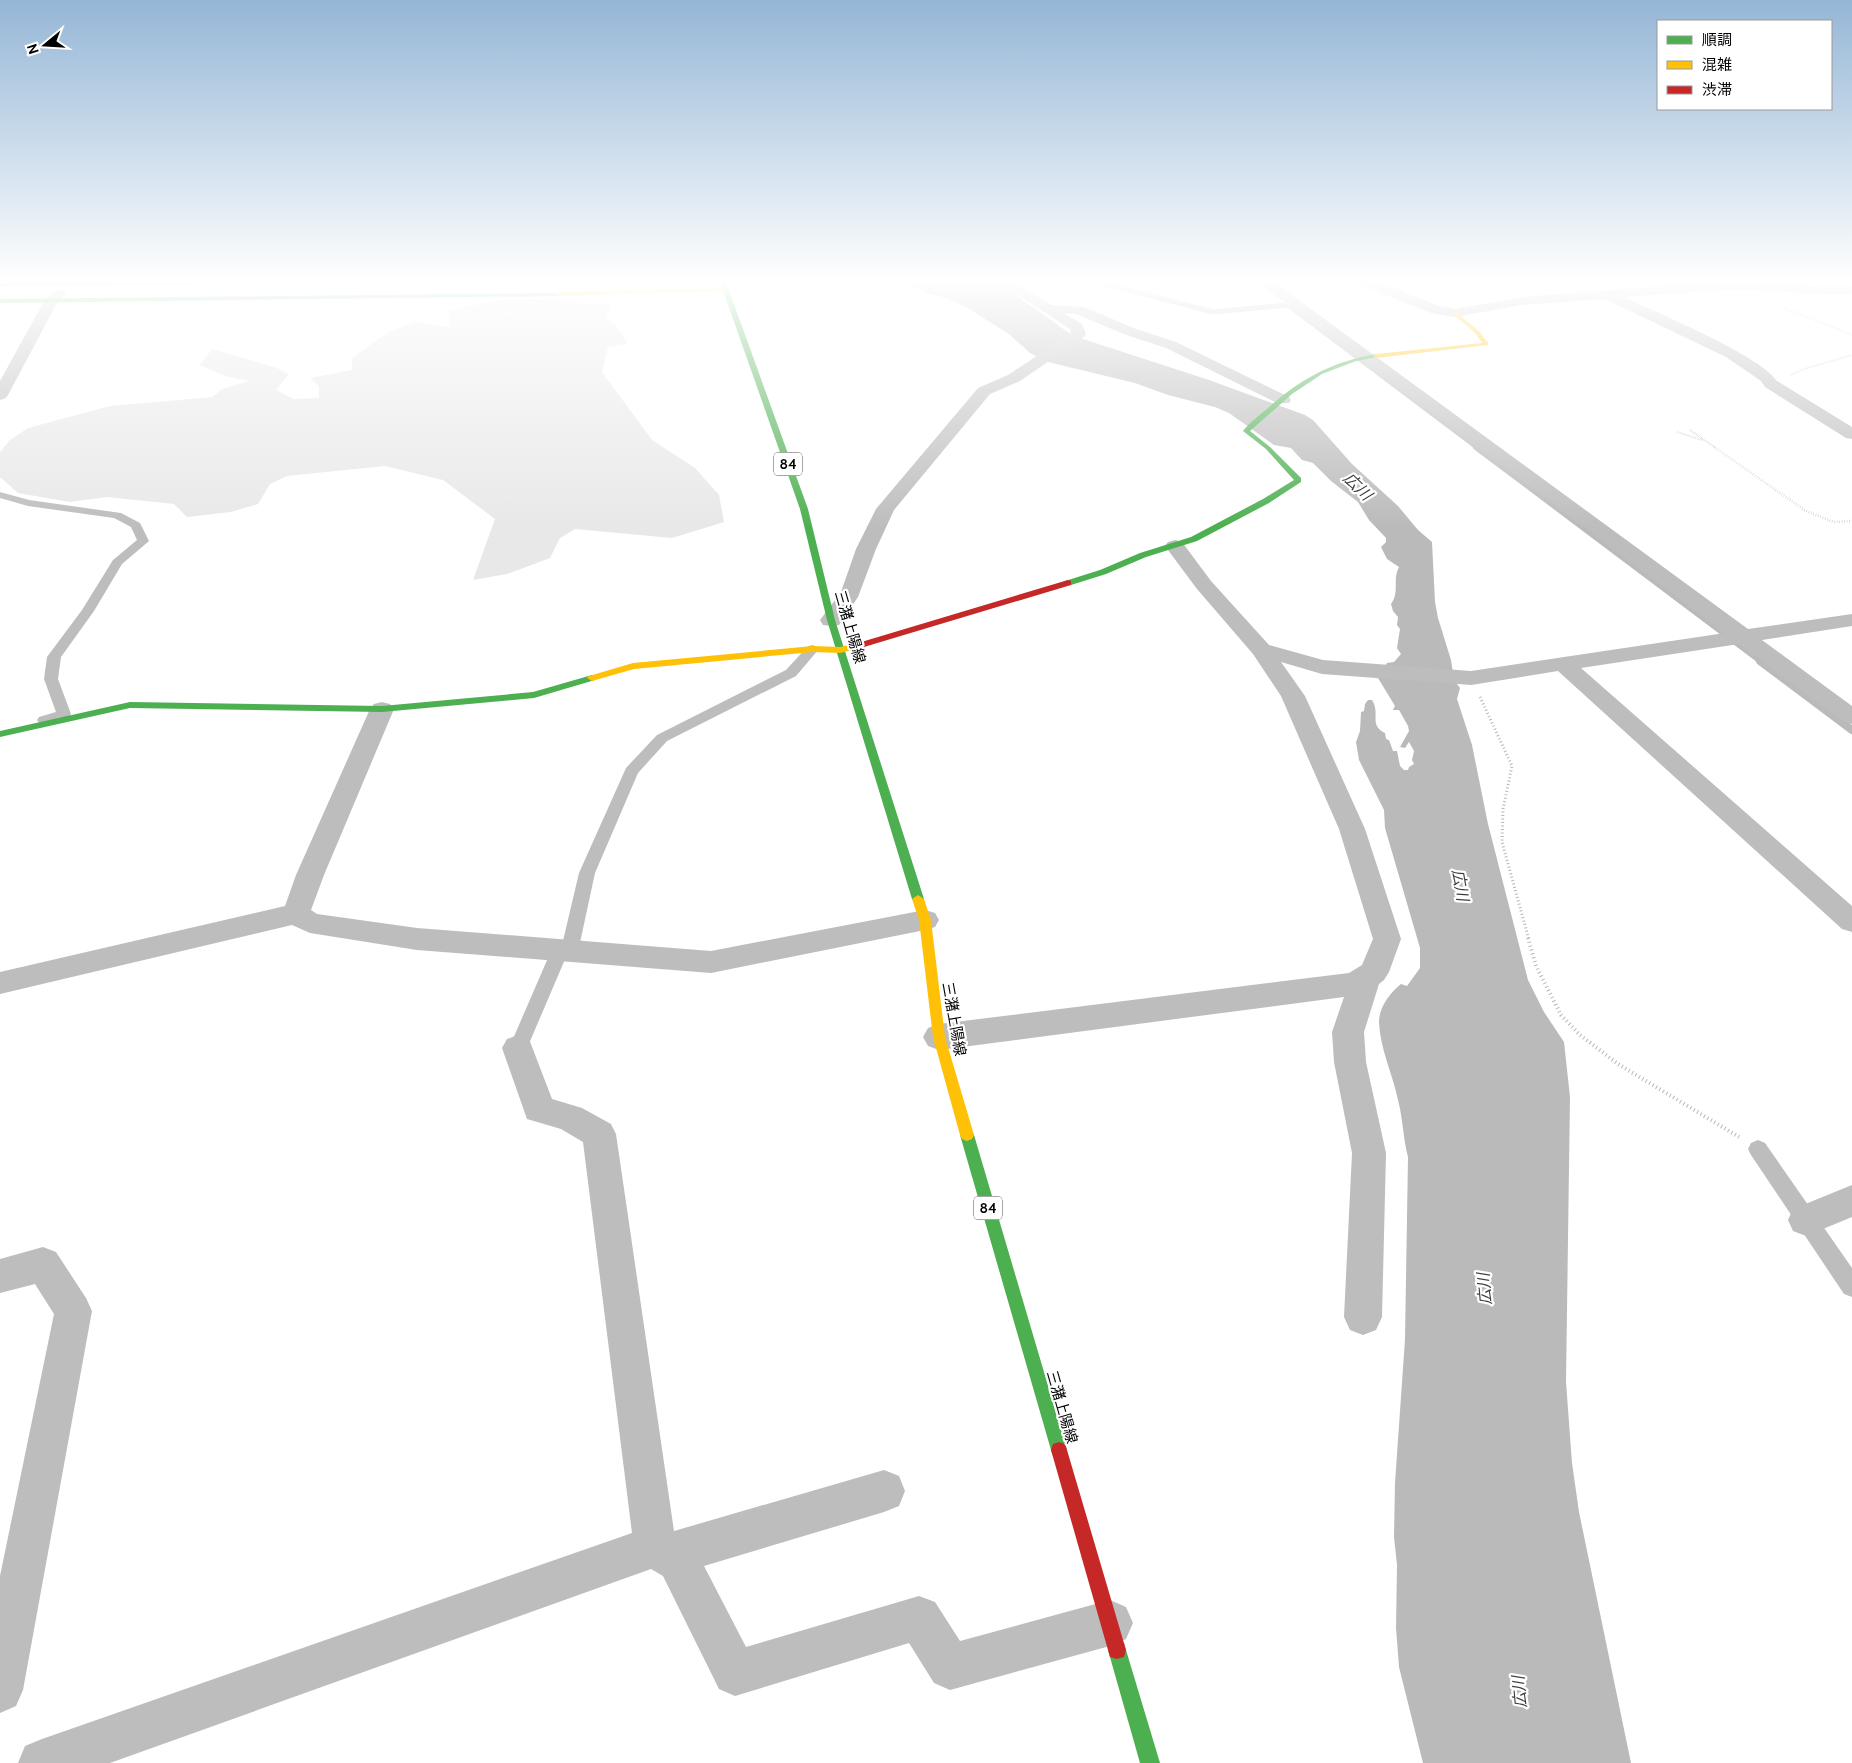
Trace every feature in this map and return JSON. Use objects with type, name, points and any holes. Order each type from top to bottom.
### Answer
[{"type":"main road","name":"三潴上陽線","points":[[752,364],[804,509],[831,620],[925,920],[938,1037],[1150,1763]]},
{"type":"main road","points":[[6,733],[130,705],[382,709],[534,695],[633,666],[813,649],[840,650],[879,641],[1103,572],[1143,555],[1175,546],[1194,539],[1266,501],[1298,480],[1268,448],[1246,431],[1302,382],[1317,372],[1338,364]]},
{"type":"street","points":[[0,395],[17,364]]},
{"type":"street","points":[[831,620],[851,593],[866,549],[885,509],[984,391],[1014,378],[1035,364]]},
{"type":"street","points":[[1210,364],[1283,400]]},
{"type":"street","points":[[1376,364],[1735,638],[1852,717]]},
{"type":"street","points":[[1746,364],[1767,378],[1771,384],[1852,434]]},
{"type":"street","points":[[938,1037],[1356,984],[1374,972],[1387,939],[1352,829],[1294,696],[1261,650],[1204,585],[1175,546]]},
{"type":"street","points":[[1261,650],[1322,667],[1466,677],[1852,620]]},
{"type":"street","points":[[1564,664],[1852,922]]},
{"type":"street","points":[[296,914],[310,874],[382,709]]},
{"type":"street","points":[[0,983],[296,914],[310,923],[417,939],[711,962],[925,920]]},
{"type":"street","points":[[1363,1317],[1369,1153],[1350,1062],[1348,1032],[1366,977]]},
{"type":"street","points":[[518,1048],[538,1109],[570,1118],[599,1134],[662,1550],[678,1561],[735,1673],[919,1618],[950,1667],[1110,1623]]},
{"type":"street","points":[[1806,1220],[1852,1201]]},
{"type":"street","points":[[0,1276],[43,1264],[74,1311],[0,1690]]},
{"type":"street","points":[[42,1763],[662,1550],[884,1491]]},
{"type":"lane","points":[[0,494],[28,503],[117,515],[136,525],[142,541],[117,562],[88,611],[54,657],[51,679],[64,714],[6,733]]},
{"type":"lane","points":[[518,1048],[564,952],[587,873],[631,771],[662,738],[791,673],[813,649]]},
{"type":"lane","points":[[1758,1149],[1852,1287]]},
{"type":"path","points":[[1767,378],[1786,378],[1801,370],[1819,364]]},
{"type":"path","points":[[1690,430],[1806,512],[1834,522],[1852,521]]},
{"type":"path","points":[[1677,432],[1706,441]]},
{"type":"path","points":[[1466,677],[1512,766],[1503,809],[1502,842],[1536,966],[1561,1014],[1580,1035],[1618,1064],[1758,1149]]},
{"type":"shaded area","points":[[201,364],[264,364],[277,368],[289,374],[276,390],[294,399],[319,398],[319,386],[310,378],[352,370],[352,364],[604,364],[602,372],[652,440],[695,468],[719,495],[724,522],[672,538],[575,529],[560,538],[550,558],[507,574],[473,580],[495,519],[443,480],[385,466],[287,476],[270,484],[258,504],[231,512],[187,517],[174,504],[107,497],[70,502],[18,493],[0,477],[0,452],[10,440],[28,428],[110,406],[212,397],[222,389],[249,381],[225,376]]},
{"type":"water","name":"広川","points":[[1057,364],[1161,364],[1305,415],[1313,420],[1352,464],[1398,506],[1418,530],[1432,542],[1435,602],[1438,618],[1451,660],[1454,680],[1460,688],[1457,699],[1472,745],[1488,824],[1528,980],[1544,1012],[1564,1042],[1570,1097],[1566,1382],[1572,1463],[1579,1512],[1631,1763],[1423,1763],[1399,1667],[1396,1628],[1395,1483],[1405,1339],[1408,1157],[1400,1107],[1384,1052],[1379,1022],[1379,1016],[1389,996],[1401,984],[1407,986],[1420,968],[1420,948],[1385,828],[1384,810],[1359,760],[1356,742],[1360,731],[1361,712],[1364,711],[1368,700],[1372,700],[1377,726],[1385,733],[1386,739],[1389,740],[1393,751],[1397,751],[1400,766],[1404,770],[1408,770],[1414,764],[1412,760],[1414,751],[1409,742],[1405,748],[1400,747],[1409,731],[1408,726],[1399,710],[1393,710],[1395,706],[1378,678],[1387,663],[1394,662],[1401,654],[1397,648],[1400,629],[1397,625],[1398,617],[1393,611],[1391,604],[1395,595],[1396,577],[1399,567],[1387,559],[1381,547],[1386,542],[1386,538],[1369,520],[1358,502],[1331,481],[1313,463],[1302,460],[1291,448],[1274,445],[1229,413],[1135,383]]},
{"type":"waterway","points":[[1367,364],[1478,448]]},
{"type":"waterway","points":[[1476,447],[1762,662]]},
{"type":"waterway","points":[[1760,661],[1852,730]]},
{"type":"traffic: fast","points":[[752,364],[804,509],[831,620],[918,899]]},
{"type":"traffic: fast","points":[[1068,583],[1103,572],[1143,555],[1194,539],[1266,501],[1298,480],[1268,448],[1246,431],[1305,382],[1340,364]]},
{"type":"traffic: fast","points":[[0,734],[130,705],[382,709],[534,695],[592,678]]},
{"type":"traffic: fast","points":[[967,1135],[1059,1450]]},
{"type":"traffic: fast","points":[[1117,1650],[1150,1763]]},
{"type":"traffic: slow","points":[[592,678],[633,666],[813,649],[840,650],[861,645]]},
{"type":"traffic: slow","points":[[918,899],[925,920],[939,1037],[967,1135]]},
{"type":"traffic: jam","points":[[861,645],[1068,583]]},
{"type":"traffic: jam","points":[[1059,1450],[1117,1650]]}]
